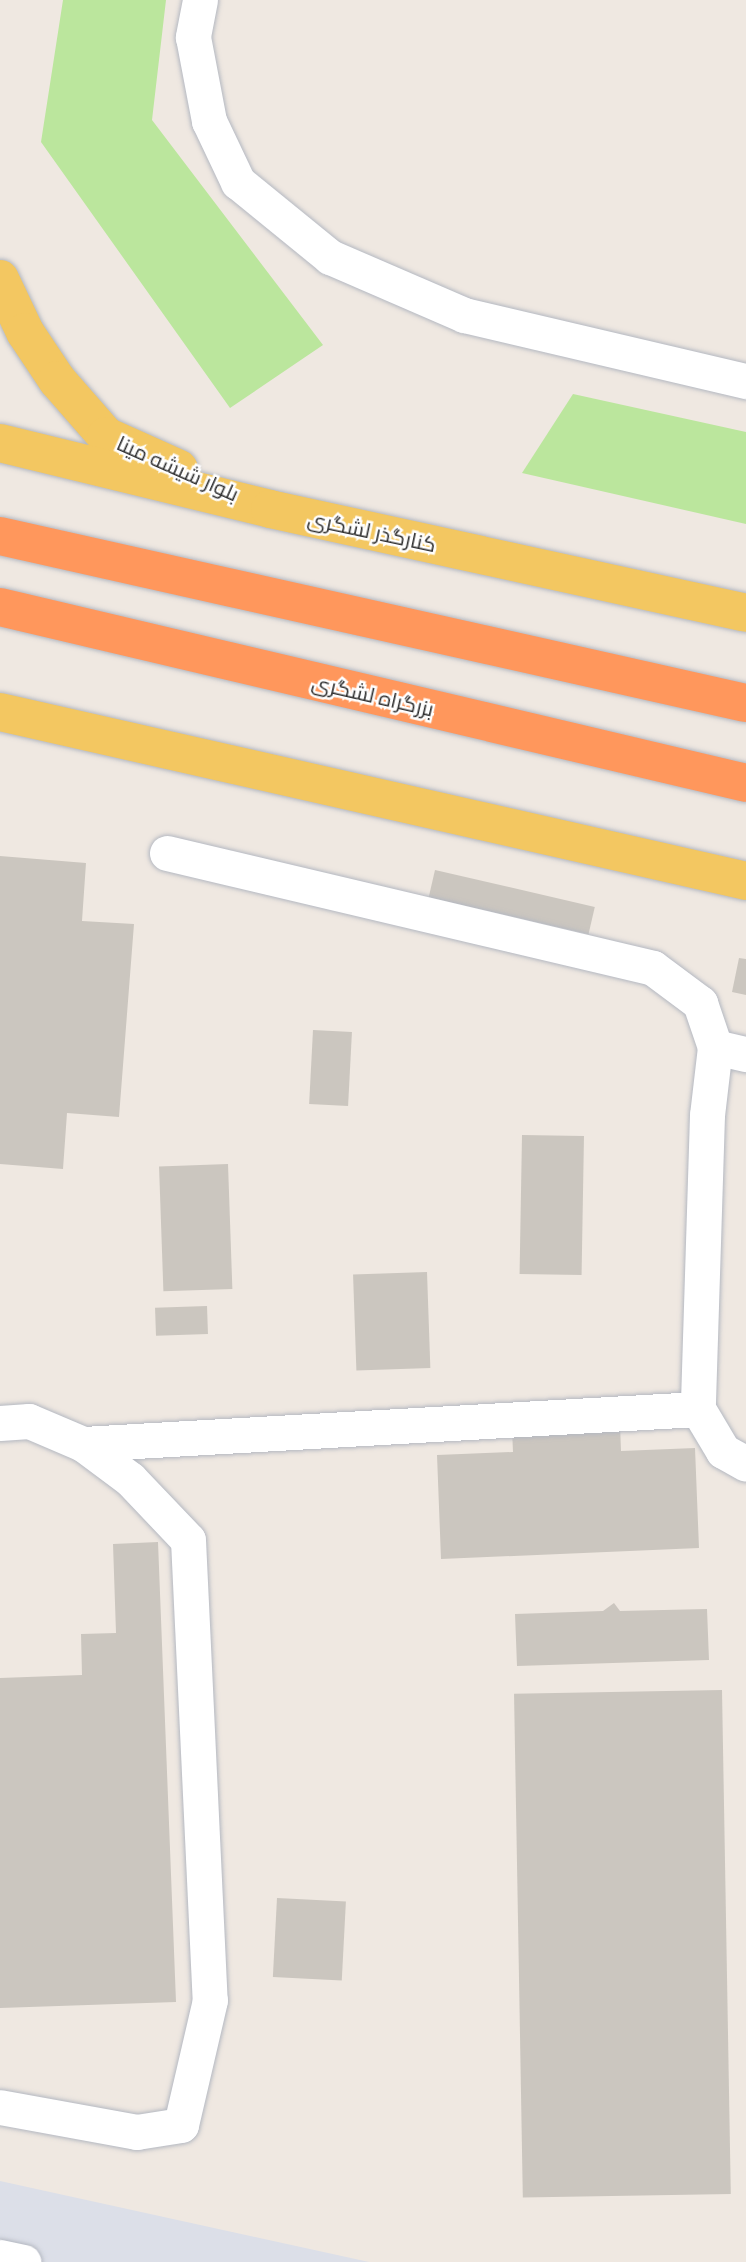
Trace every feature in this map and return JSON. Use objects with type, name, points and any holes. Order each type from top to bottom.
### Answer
[{"type":"highway","points":[[0,537],[746,703]]},
{"type":"highway","name":"بزرگراه لشگری","points":[[0,607],[746,783]]},
{"type":"main road","name":"بلوار شیشه مینا","points":[[0,279],[25,332],[57,380],[106,436],[270,509]]},
{"type":"main road","name":"کنارگذر لشگری","points":[[0,443],[270,509],[746,614]]},
{"type":"main road","points":[[0,712],[746,881]]},
{"type":"lane","points":[[200,0],[193,37],[209,121],[238,182],[330,257],[464,316],[746,381]]},
{"type":"lane","points":[[167,853],[653,968],[700,1003],[731,1051],[707,1115],[698,1409],[723,1451],[746,1464]]},
{"type":"lane","points":[[82,1444],[698,1409]]},
{"type":"lane","points":[[0,1423],[29,1420],[82,1444],[130,1479],[188,1540],[210,2000],[181,2125],[137,2132],[0,2107]]},
{"type":"lane","points":[[0,2257],[23,2262]]},
{"type":"shaded area","points":[[0,2181],[369,2262],[0,2262]]},
{"type":"green space","points":[[63,0],[166,0],[152,120],[323,345],[230,408],[41,142]]},
{"type":"green space","points":[[573,394],[746,432],[746,524],[522,473]]},
{"type":"building","points":[[0,856],[86,863],[82,921],[134,924],[119,1117],[67,1113],[63,1169],[0,1164]]},
{"type":"building","points":[[435,870],[595,907],[588,934],[429,897]]},
{"type":"building","points":[[739,958],[746,959],[746,995],[732,992]]},
{"type":"building","points":[[313,1030],[352,1032],[348,1106],[309,1104]]},
{"type":"building","points":[[522,1135],[584,1136],[582,1275],[520,1274]]},
{"type":"building","points":[[228,1164],[232,1289],[163,1291],[159,1166]]},
{"type":"building","points":[[427,1272],[430,1368],[356,1371],[353,1275]]},
{"type":"building","points":[[207,1306],[208,1334],[156,1336],[155,1308]]},
{"type":"building","points":[[620,1425],[621,1451],[695,1448],[699,1548],[441,1559],[437,1455],[513,1452],[512,1430]]},
{"type":"building","points":[[158,1542],[176,2002],[0,2008],[0,1678],[82,1675],[81,1634],[116,1633],[113,1544]]},
{"type":"building","points":[[614,1603],[620,1611],[707,1609],[709,1660],[517,1666],[515,1614],[603,1611]]},
{"type":"building","points":[[722,1690],[731,2194],[523,2198],[514,1694]]},
{"type":"building","points":[[277,1898],[346,1902],[342,1981],[273,1977]]}]
